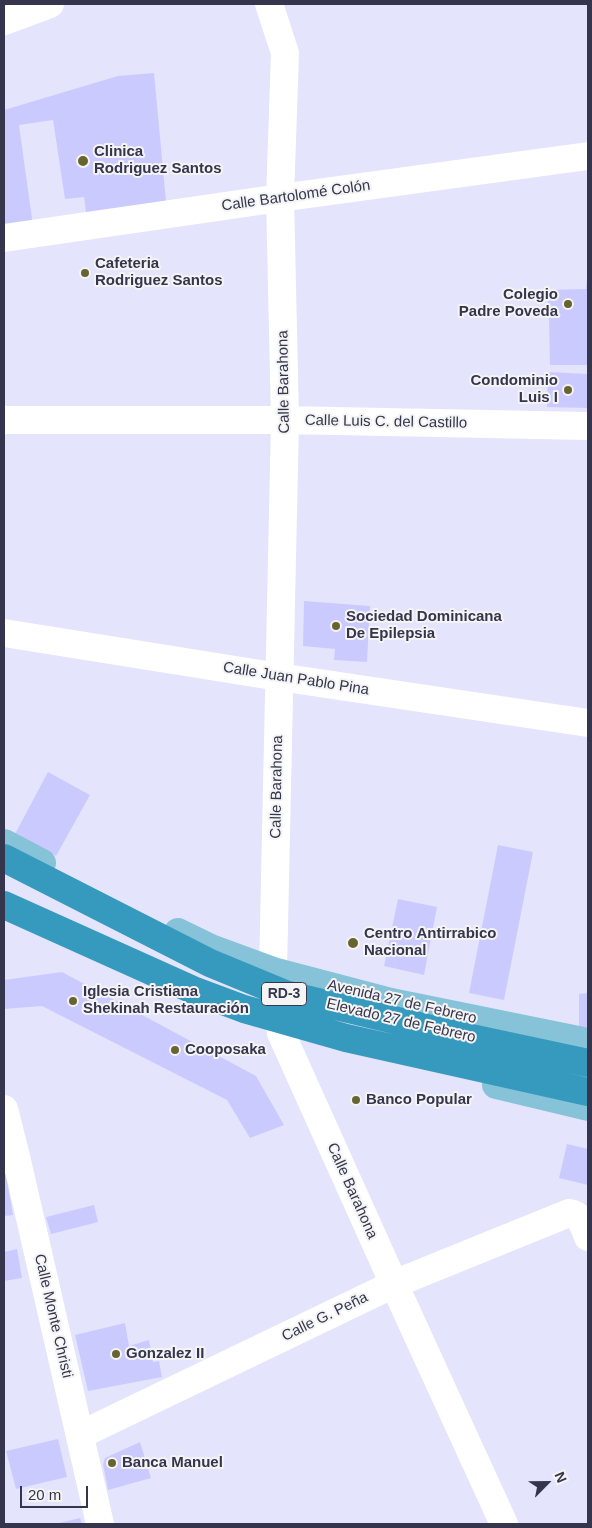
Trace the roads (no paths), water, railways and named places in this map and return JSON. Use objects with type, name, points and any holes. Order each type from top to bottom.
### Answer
[{"type":"highway","name":"Elevado 27 de Febrero","points":[[4,858],[210,963],[284,994],[457,1035],[588,1063]]},
{"type":"highway","name":"Elevado 27 de Febrero","points":[[4,905],[193,990],[244,1009],[346,1038],[588,1092]]},
{"type":"main road","name":"Avenida 27 de Febrero","points":[[4,843],[120,904],[212,949],[273,971],[391,1002],[588,1042]]},
{"type":"main road","name":"RD-3","points":[[4,918],[234,1016],[281,1033],[588,1107]]},
{"type":"street","points":[[4,21],[50,4]]},
{"type":"street","name":"Calle Barahona","points":[[269,4],[286,53],[280,198],[285,420],[273,971],[281,1033],[504,1524]]},
{"type":"street","name":"Calle Bartolomé Colón","points":[[4,238],[588,156]]},
{"type":"street","name":"Calle Luis C. del Castillo","points":[[4,420],[285,420],[588,426]]},
{"type":"street","name":"Calle Juan Pablo Pina","points":[[4,633],[279,677],[588,723]]},
{"type":"street","name":"Calle Monte Christi","points":[[4,1109],[11,1157],[80,1435],[100,1524]]},
{"type":"street","name":"Calle G. Peña","points":[[80,1435],[394,1284],[569,1213],[582,1226]]},
{"type":"place","name":"Clinica Rodriguez Santos","points":[[83,161]]},
{"type":"place","name":"Cafeteria Rodriguez Santos","points":[[85,273]]},
{"type":"place","name":"Colegio Padre Poveda","points":[[568,304]]},
{"type":"place","name":"Condominio Luis I","points":[[568,390]]},
{"type":"place","name":"Sociedad Dominicana De Epilepsia","points":[[336,626]]},
{"type":"place","name":"Centro Antirrabico Nacional","points":[[353,943]]},
{"type":"place","name":"Iglesia Cristiana Shekinah Restauración","points":[[73,1001]]},
{"type":"place","name":"Cooposaka","points":[[175,1050]]},
{"type":"place","name":"Banco Popular","points":[[356,1100]]},
{"type":"place","name":"Gonzalez II","points":[[116,1354]]},
{"type":"place","name":"Banca Manuel","points":[[112,1463]]}]
